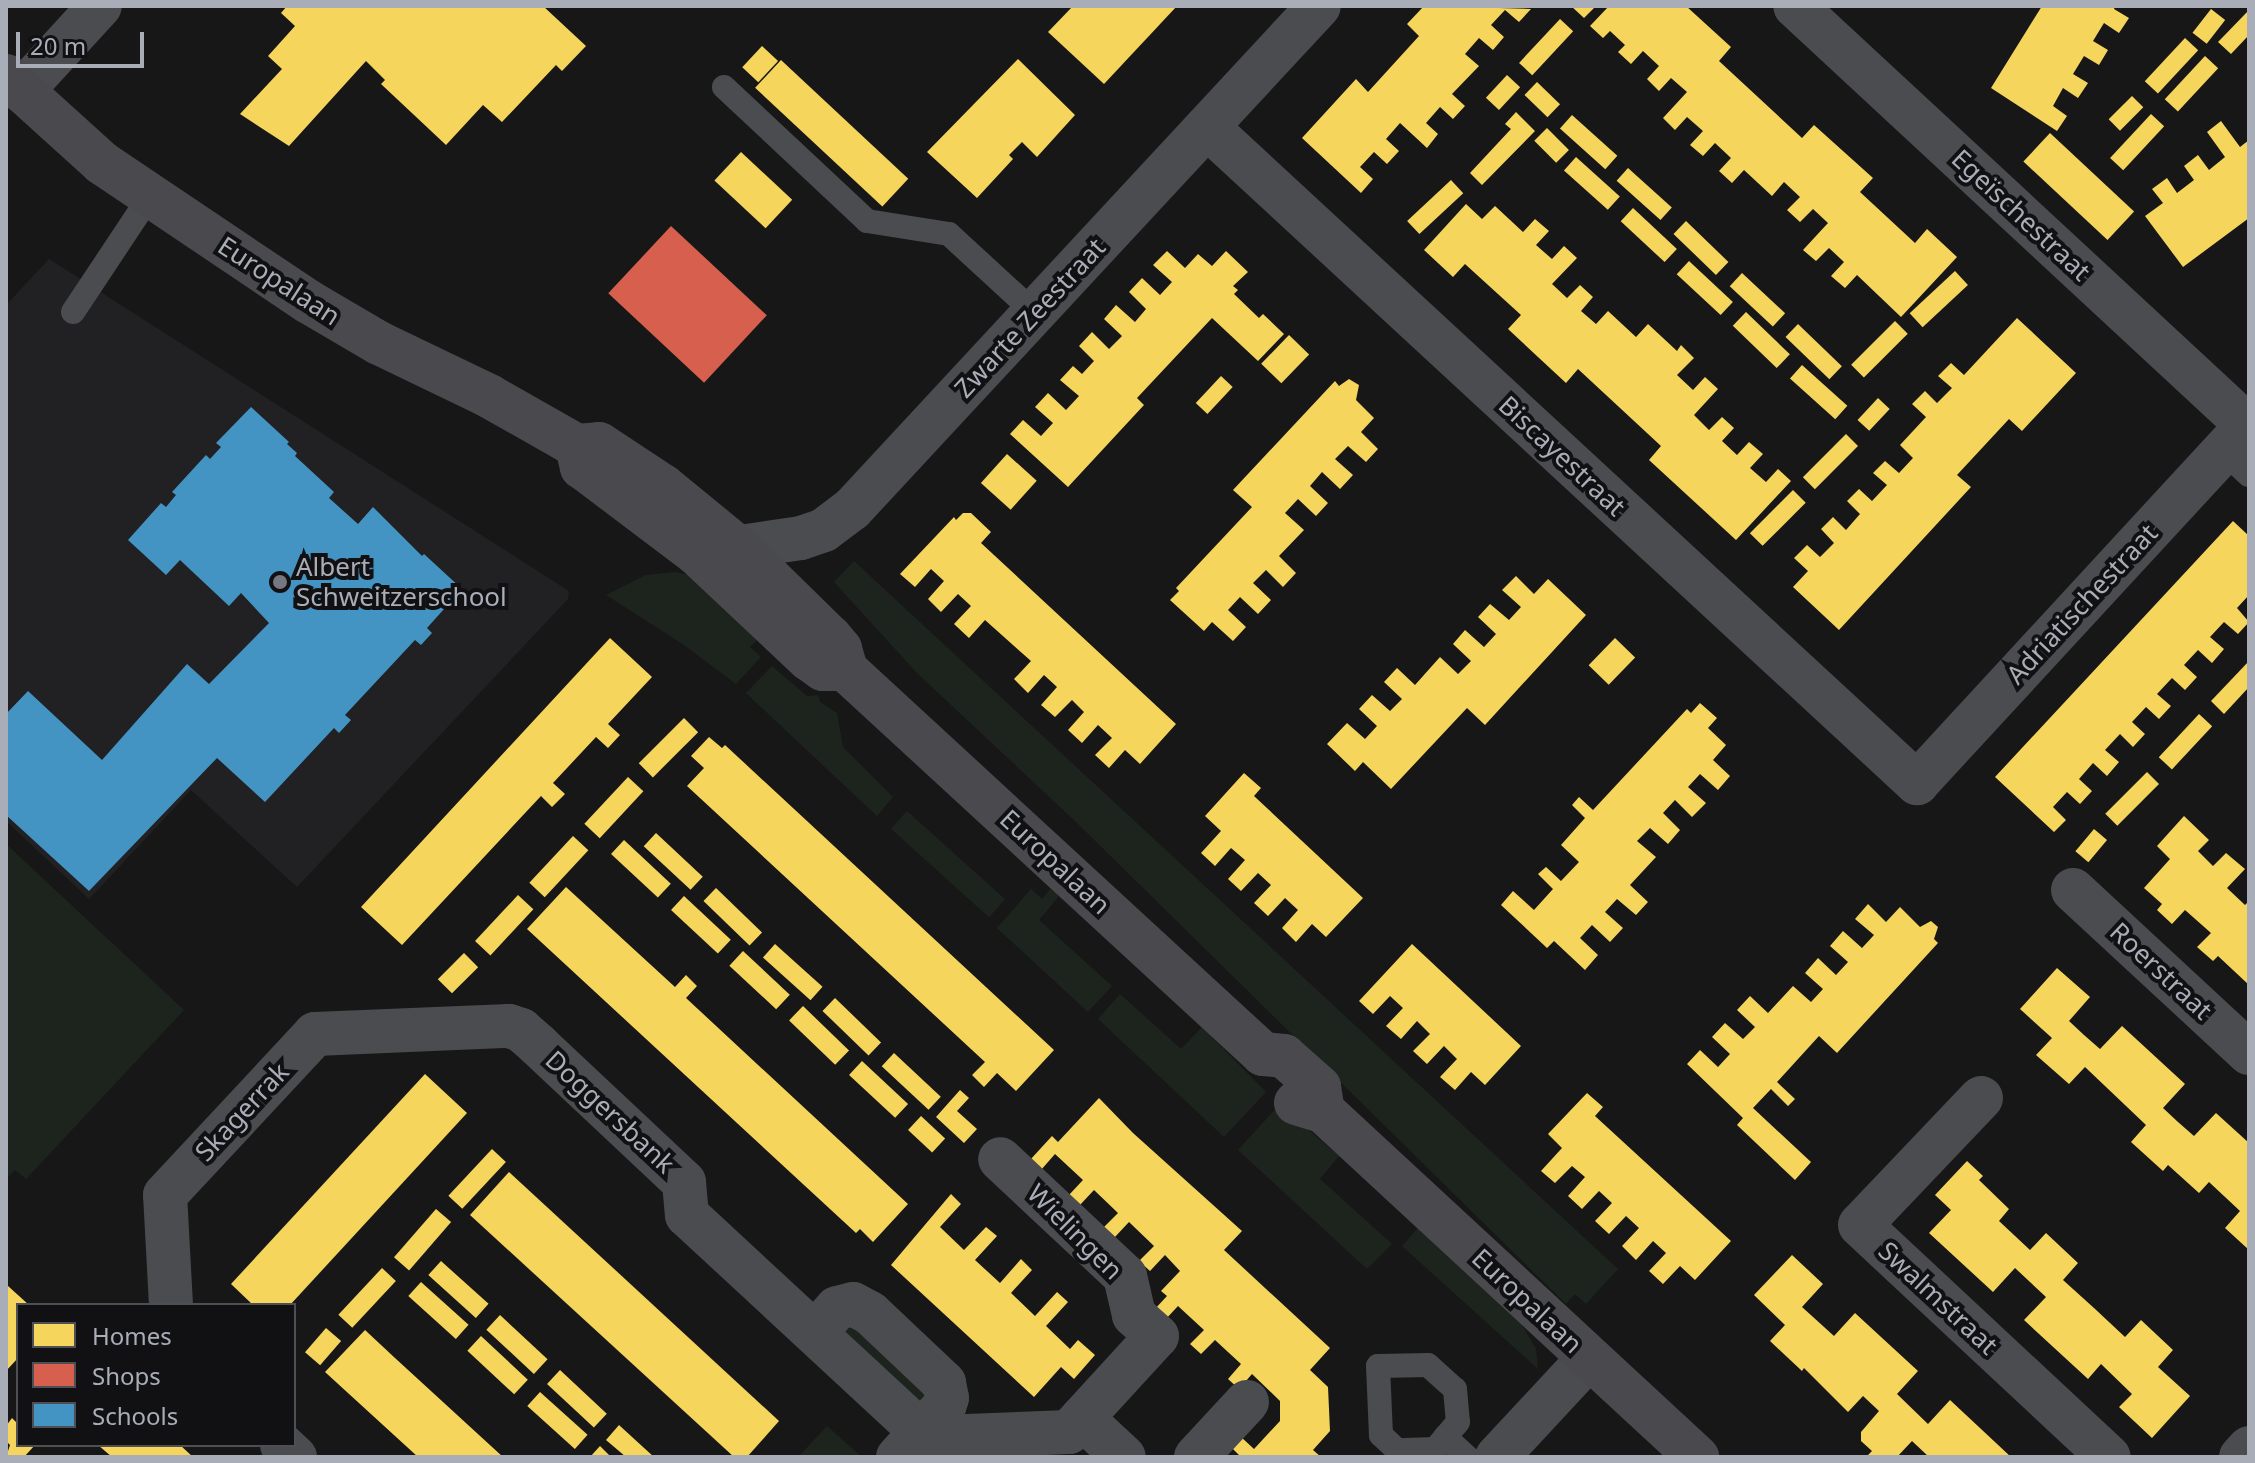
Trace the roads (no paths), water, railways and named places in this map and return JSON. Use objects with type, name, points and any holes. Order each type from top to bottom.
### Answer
[{"type":"street","points":[[14,84],[100,6]]},
{"type":"street","name":"Zwarte Zeestraat","points":[[696,553],[801,538],[833,524],[852,509],[1319,6]]},
{"type":"street","name":"Egeïschestraat","points":[[1795,6],[2239,450]]},
{"type":"street","name":"Europalaan","points":[[14,84],[82,147],[150,196],[354,329],[489,396],[577,446],[599,444],[663,486],[740,549],[830,637],[840,649],[846,670],[1263,1054],[1266,1076],[1298,1106],[1323,1111],[1697,1457]]},
{"type":"street","name":"Biscayestraat","points":[[1207,127],[1917,783]]},
{"type":"street","name":"Europalaan","points":[[577,446],[582,467],[696,553],[809,659],[823,669],[846,670]]},
{"type":"street","name":"Adriatischestraat","points":[[1917,783],[2239,450]]},
{"type":"street","name":"Roerstraat","points":[[2073,890],[2249,1053]]},
{"type":"street","name":"Doggersbank","points":[[431,1029],[509,1026],[521,1030],[684,1182],[687,1215],[815,1333]]},
{"type":"street","name":"Skagerrak","points":[[171,1303],[165,1195],[293,1056],[315,1034],[431,1029]]},
{"type":"street","name":"Swalmstraat","points":[[1981,1098],[1860,1225],[2109,1457]]},
{"type":"street","name":"Wielingen","points":[[910,1444],[941,1437],[1069,1432],[1157,1336],[1134,1315],[1125,1276],[990,1150]]},
{"type":"street","name":"Wielingen","points":[[815,1333],[842,1306],[853,1304],[870,1313],[944,1383],[947,1398],[944,1407],[910,1444]]},
{"type":"street","points":[[1497,1457],[1589,1358]]},
{"type":"street","points":[[1196,1457],[1247,1402]]},
{"type":"street","points":[[1082,1418],[1124,1457]]},
{"type":"street","points":[[2241,1457],[2249,1448]]},
{"type":"lane","points":[[724,87],[867,221],[949,234],[1035,313]]},
{"type":"lane","points":[[73,312],[150,196]]},
{"type":"lane","points":[[1445,1437],[1467,1457]]},
{"type":"place","name":"Albert Schweitzerschool","points":[[280,582]]}]
